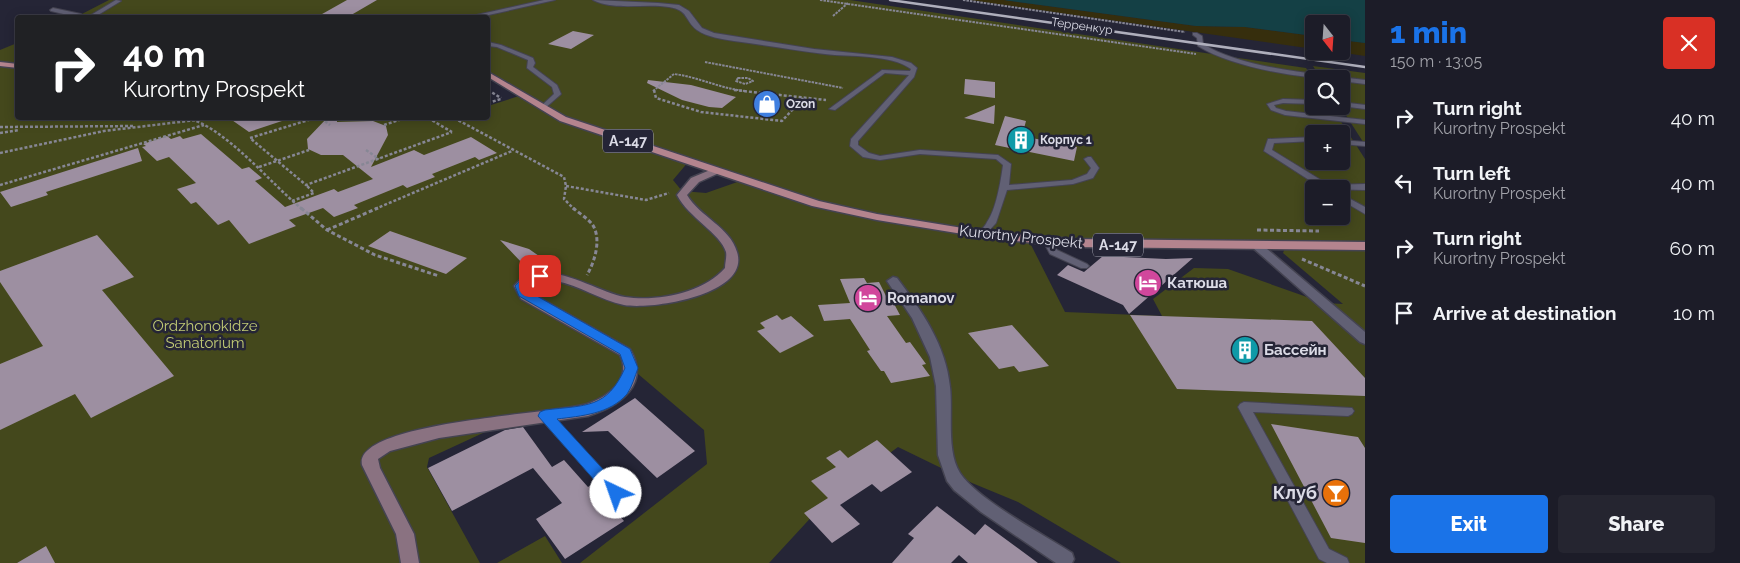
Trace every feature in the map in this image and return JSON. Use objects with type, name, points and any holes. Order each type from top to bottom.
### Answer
[{"type":"main road","points":[[0,64],[15,66]]},
{"type":"main road","name":"Kurortny Prospekt","points":[[490,75],[563,119],[816,204],[877,217],[981,234],[1048,241],[1127,245],[1365,246]]},
{"type":"street","points":[[410,563],[405,534],[372,470],[369,462],[372,456],[379,449],[394,444],[453,429],[588,410],[608,402],[622,390],[631,368],[625,352],[526,296],[520,286],[528,280],[540,276],[581,284],[624,301],[637,301],[698,291],[718,282],[731,269],[732,252],[720,235],[688,208],[682,195],[695,180],[716,171]]},
{"type":"street","points":[[1256,245],[1365,339]]},
{"type":"street","points":[[893,281],[913,308],[928,335],[940,366],[947,462],[954,478],[972,496],[1067,562]]},
{"type":"lane","points":[[480,15],[552,0]]},
{"type":"lane","points":[[596,0],[615,3],[660,3],[681,7],[688,12],[694,26],[703,32],[819,52],[893,60],[912,66],[912,73],[854,141],[854,146],[866,155],[880,158],[920,152],[998,157],[1007,164],[1004,188],[992,222],[981,234]]},
{"type":"lane","points":[[93,15],[118,1]]},
{"type":"lane","points":[[53,10],[75,15]]},
{"type":"lane","points":[[80,15],[85,10]]},
{"type":"lane","points":[[1195,34],[1200,37],[1200,45],[1206,50],[1231,60],[1305,73]]},
{"type":"lane","points":[[490,44],[501,46],[531,59],[532,63],[529,67],[554,86],[558,94],[542,108]]},
{"type":"lane","points":[[833,109],[843,99],[858,91],[884,71],[912,73]]},
{"type":"lane","points":[[1350,80],[1365,82]]},
{"type":"lane","points":[[1305,102],[1283,101],[1270,104],[1273,109],[1285,113],[1365,122]]},
{"type":"lane","points":[[1350,105],[1365,107]]},
{"type":"lane","points":[[1305,139],[1271,141],[1268,151],[1315,180]]},
{"type":"lane","points":[[1350,143],[1365,144]]},
{"type":"lane","points":[[1004,188],[1073,182],[1090,176],[1095,168],[1088,159]]},
{"type":"lane","points":[[1350,187],[1365,186]]},
{"type":"lane","points":[[1350,202],[1365,211]]},
{"type":"lane","points":[[1048,241],[1053,252],[1084,266]]},
{"type":"lane","points":[[1342,563],[1324,554],[1244,408],[1348,411]]},
{"type":"lane","points":[[545,416],[616,493]]},
{"type":"path","name":"Терренкур","points":[[820,0],[1202,55]]},
{"type":"path","points":[[963,0],[1195,34]]},
{"type":"path","points":[[833,16],[848,3]]},
{"type":"path","points":[[705,62],[858,91]]},
{"type":"path","points":[[741,84],[736,81],[737,79],[747,77],[754,71]]},
{"type":"path","points":[[803,98],[782,121],[701,112],[656,98],[653,91],[674,74],[691,76],[734,90],[803,98],[843,99]]},
{"type":"path","points":[[734,90],[741,84],[752,82],[752,79],[747,77]]},
{"type":"path","points":[[490,91],[501,98],[490,102]]},
{"type":"path","points":[[196,120],[200,121],[259,168],[292,201],[327,230],[375,255],[438,276]]},
{"type":"path","points":[[0,128],[28,129],[150,125],[204,120]]},
{"type":"path","points":[[292,201],[314,193],[250,138],[308,120]]},
{"type":"path","points":[[324,120],[330,125]]},
{"type":"path","points":[[384,125],[399,120]]},
{"type":"path","points":[[306,186],[452,132],[431,120]]},
{"type":"path","points":[[458,120],[564,177],[566,186],[564,199],[569,206],[591,222],[597,230],[598,241],[595,258],[581,284]]},
{"type":"path","points":[[0,153],[67,138],[150,125]]},
{"type":"path","points":[[0,184],[204,125]]},
{"type":"path","points":[[0,133],[28,129]]},
{"type":"path","points":[[259,168],[309,150]]},
{"type":"path","points":[[366,150],[380,159]]},
{"type":"path","points":[[327,230],[513,151]]},
{"type":"path","points":[[566,186],[646,200],[667,193],[682,195]]},
{"type":"path","points":[[1294,255],[1340,278],[1365,286]]},
{"type":"green space","name":"Ordzhonokidze Sanatorium","points":[[109,0],[850,0],[1306,68],[1305,115],[1337,115],[1343,125],[1305,125],[1305,170],[1350,170],[1350,136],[1365,159],[1365,563],[1121,563],[1018,502],[972,483],[898,447],[829,498],[769,563],[580,563],[707,464],[704,430],[631,368],[609,401],[496,427],[429,458],[427,467],[480,563],[0,563],[0,50],[15,44],[15,120],[490,120],[490,105],[522,95],[490,77],[490,15],[80,15]],"holes":[[[689,161],[743,180],[706,193],[682,191],[673,180]],[[1028,239],[1286,245],[1283,253],[1343,304],[1324,303],[1228,269],[1194,268],[1153,299],[1162,316],[1065,312]]]},
{"type":"green space","points":[[1313,66],[1343,70],[1315,70]]},
{"type":"green space","points":[[1350,71],[1365,73],[1365,145],[1346,115],[1350,115]]},
{"type":"green space","points":[[545,536],[562,563],[497,563]]},
{"type":"sand","points":[[969,0],[1004,0],[1196,26],[1245,27],[1305,35],[1305,48]]},
{"type":"sand","points":[[1350,41],[1365,43],[1365,56],[1350,54]]},
{"type":"shaded area","points":[[1004,0],[1365,0],[1365,43],[1350,41],[1350,15],[1305,15],[1305,35],[1245,27],[1196,26]]},
{"type":"building","points":[[347,0],[377,0],[351,15],[320,15]]},
{"type":"building","points":[[573,31],[594,35],[571,49],[548,44]]},
{"type":"building","points":[[965,79],[995,82],[995,98],[964,94]]},
{"type":"building","points":[[648,80],[691,85],[736,97],[722,108],[709,107],[682,100],[647,83]]},
{"type":"building","points":[[995,105],[994,124],[964,118]]},
{"type":"building","name":"Корпус 1","points":[[1005,116],[1026,121],[1022,136],[1077,147],[1074,161],[995,145]]},
{"type":"building","points":[[232,120],[285,120],[249,132]]},
{"type":"building","points":[[325,120],[337,120],[337,122],[373,121],[386,126],[388,135],[371,167],[414,150],[424,155],[471,137],[497,153],[479,160],[475,157],[432,174],[435,177],[407,188],[403,185],[354,205],[358,208],[334,217],[323,208],[289,220],[296,226],[249,244],[229,220],[218,225],[196,202],[191,204],[177,189],[196,183],[169,157],[157,161],[142,147],[146,146],[143,144],[167,136],[171,139],[180,136],[183,139],[201,134],[242,169],[249,167],[262,178],[255,181],[285,207],[334,189],[338,192],[373,179],[343,155],[321,155],[308,149],[307,139]]},
{"type":"building","points":[[138,148],[142,161],[46,192],[48,195],[11,207],[0,192]]},
{"type":"building","points":[[390,231],[467,258],[446,274],[368,246]]},
{"type":"building","points":[[97,235],[134,277],[102,290],[174,376],[91,418],[75,394],[0,430],[0,364],[43,346],[0,282],[0,271]]},
{"type":"building","points":[[500,240],[529,249],[549,263],[526,269]]},
{"type":"building","points":[[1103,256],[1166,259],[1193,258],[1129,314],[1123,305],[1057,275],[1068,265],[1084,272]]},
{"type":"building","points":[[864,278],[867,283],[879,282],[888,300],[892,300],[900,315],[887,316],[906,343],[910,342],[926,364],[922,365],[930,376],[891,383],[884,371],[881,371],[867,351],[870,350],[850,319],[824,321],[818,305],[850,303],[840,279]]},
{"type":"building","points":[[777,315],[782,320],[791,316],[814,336],[780,353],[757,331],[765,328],[760,323]]},
{"type":"building","name":"Бассейн","points":[[1130,315],[1312,321],[1365,378],[1365,396],[1177,389]]},
{"type":"building","points":[[1012,325],[1049,366],[1019,372],[1014,366],[999,369],[968,333]]},
{"type":"building","points":[[635,398],[695,451],[657,478],[608,431],[582,432]]},
{"type":"building","name":"Клуб","points":[[1271,424],[1358,437],[1365,448],[1365,543],[1331,538]]},
{"type":"building","points":[[523,427],[552,467],[564,460],[588,487],[593,484],[624,521],[565,559],[536,519],[562,503],[533,468],[452,511],[428,468],[505,430]]},
{"type":"building","points":[[877,440],[912,472],[881,492],[872,484],[840,505],[860,524],[832,543],[804,513],[828,498],[811,481],[836,467],[826,458],[840,450],[848,458]]},
{"type":"building","points":[[937,506],[975,535],[985,524],[1038,563],[968,563],[959,555],[951,563],[892,563],[914,538],[908,534]]},
{"type":"building","points":[[46,546],[55,563],[17,563]]},
{"type":"railway","points":[[890,0],[1365,67]]},
{"type":"place","name":"Ozon","points":[[767,104]]},
{"type":"place","name":"Корпус 1","points":[[1021,140]]},
{"type":"place","name":"Катюша","points":[[1148,283]]},
{"type":"place","name":"Romanov","points":[[868,298]]},
{"type":"place","name":"Бассейн","points":[[1245,350]]},
{"type":"place","name":"Клуб","points":[[1336,493]]},
{"type":"route","points":[[540,276],[528,280],[520,286],[523,293],[540,305],[625,352],[631,368],[628,380],[622,390],[608,402],[588,410],[545,416],[616,493]]}]
